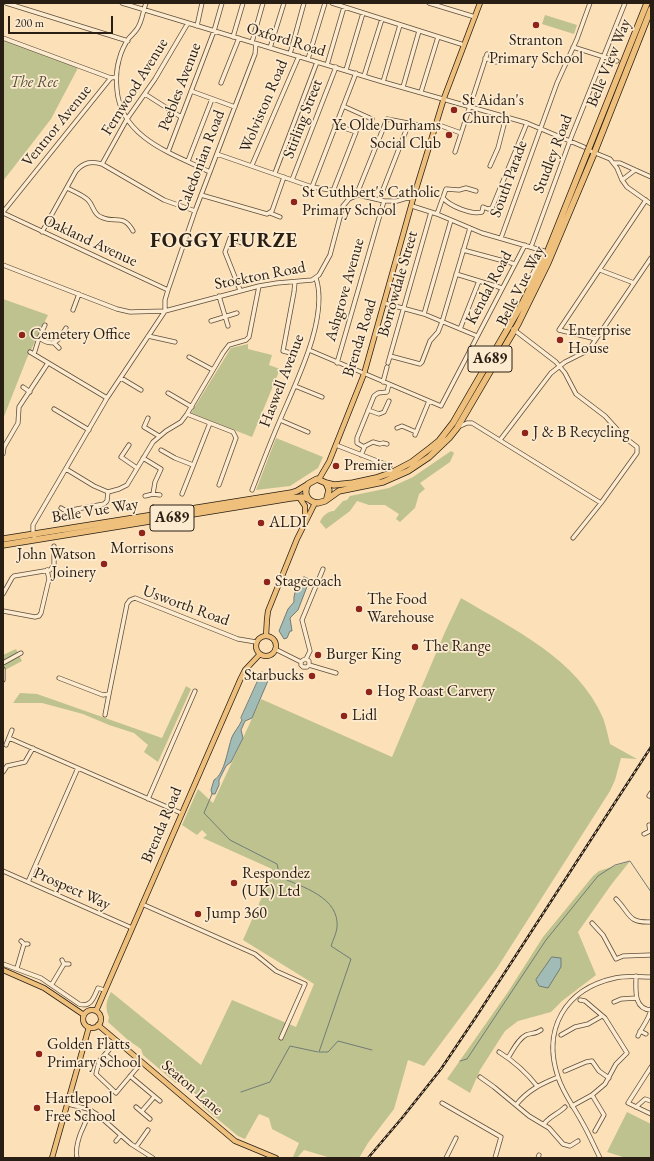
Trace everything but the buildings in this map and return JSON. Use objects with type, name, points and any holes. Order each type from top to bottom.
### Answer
[{"type":"highway","name":"Belle View Way","points":[[594,134],[647,3]]},
{"type":"highway","name":"Belle Vue Way","points":[[327,498],[343,490],[383,482],[408,471],[429,457],[457,428],[515,330],[548,263],[651,9]]},
{"type":"highway","name":"Belle Vue Way","points":[[326,483],[331,485],[340,485],[376,478],[404,467],[439,441],[453,422],[532,285],[547,253],[586,148],[594,134]]},
{"type":"highway","name":"A689","points":[[308,484],[313,480],[319,479],[326,483]]},
{"type":"highway","points":[[326,483],[329,490],[327,498]]},
{"type":"highway","name":"Belle Vue Way","points":[[5,537],[34,537],[291,493],[308,484]]},
{"type":"highway","points":[[308,484],[305,492],[308,499]]},
{"type":"highway","name":"A689","points":[[3,544],[34,537],[299,497],[308,499],[315,503],[322,502],[327,498]]},
{"type":"main road","points":[[413,199],[444,98],[480,3]]},
{"type":"main road","name":"Brenda Road","points":[[319,479],[326,468],[364,374],[413,199]]},
{"type":"main road","points":[[299,497],[305,506],[306,522]]},
{"type":"main road","points":[[266,636],[268,611],[315,503]]},
{"type":"main road","points":[[266,636],[274,640],[276,643],[275,649],[270,655],[264,656],[256,650],[256,642],[259,638],[266,636]]},
{"type":"main road","name":"Brenda Road","points":[[96,1011],[241,678],[245,670],[260,654]]},
{"type":"main road","points":[[3,970],[29,980],[44,988],[84,1015]]},
{"type":"main road","points":[[88,1011],[96,1011],[100,1017],[98,1025],[89,1027],[84,1024],[84,1015],[88,1011]]},
{"type":"main road","name":"Seaton Lane","points":[[98,1025],[235,1141],[276,1158]]},
{"type":"main road","points":[[52,1158],[89,1027]]},
{"type":"street","name":"Oxford Road","points":[[122,3],[383,82],[444,98],[527,123],[605,156],[614,163],[620,163],[651,177]]},
{"type":"street","points":[[146,3],[137,29],[128,41],[118,61],[116,77],[120,105],[127,119],[150,142],[210,172]]},
{"type":"street","points":[[197,26],[202,3]]},
{"type":"street","name":"Peebles Avenue","points":[[168,152],[214,31],[222,3]]},
{"type":"street","points":[[233,36],[243,3]]},
{"type":"street","name":"Caledonian Road","points":[[165,311],[165,300],[168,290],[195,211],[256,54],[254,43],[263,3]]},
{"type":"street","points":[[270,48],[284,3]]},
{"type":"street","points":[[290,54],[304,3]]},
{"type":"street","points":[[308,59],[325,3]]},
{"type":"street","points":[[332,3],[464,45]]},
{"type":"street","points":[[429,3],[475,17]]},
{"type":"street","name":"South Parade","points":[[501,238],[565,64],[590,3]]},
{"type":"street","name":"Studley Road","points":[[531,247],[570,141],[625,3]]},
{"type":"street","points":[[3,4],[128,41]]},
{"type":"street","points":[[327,65],[344,7]]},
{"type":"street","points":[[346,70],[363,13]]},
{"type":"street","points":[[364,76],[382,19]]},
{"type":"street","name":"Fernwood Avenue","points":[[102,164],[127,119],[155,79],[188,23]]},
{"type":"street","points":[[383,82],[400,25]]},
{"type":"street","points":[[403,87],[419,31]]},
{"type":"street","points":[[421,92],[438,37]]},
{"type":"street","points":[[3,38],[111,78]]},
{"type":"street","points":[[221,83],[238,38]]},
{"type":"street","points":[[573,47],[617,61]]},
{"type":"street","name":"Wolviston Road","points":[[252,166],[299,56]]},
{"type":"street","points":[[456,152],[469,106],[486,56],[496,62]]},
{"type":"street","points":[[275,173],[317,62]]},
{"type":"street","name":"Stirling Street","points":[[292,180],[336,67]]},
{"type":"street","points":[[312,187],[356,73]]},
{"type":"street","name":"Ventnor Avenue","points":[[3,213],[111,78],[116,77]]},
{"type":"street","points":[[191,91],[235,107]]},
{"type":"street","points":[[145,94],[181,117]]},
{"type":"street","points":[[188,161],[212,98]]},
{"type":"street","points":[[343,106],[372,119]]},
{"type":"street","points":[[490,166],[498,148],[506,117]]},
{"type":"street","points":[[358,195],[358,191],[386,118],[461,132]]},
{"type":"street","name":"Ashgrove Avenue","points":[[337,362],[381,200],[409,123]]},
{"type":"street","points":[[443,198],[454,206],[480,213],[484,207],[488,209],[492,208],[527,123]]},
{"type":"street","points":[[333,191],[356,132],[335,125]]},
{"type":"street","points":[[217,154],[312,187],[342,192],[349,199],[358,195],[381,200],[397,201],[407,198],[413,199]]},
{"type":"street","points":[[42,232],[76,171],[82,164],[92,162],[102,164],[164,200],[195,211]]},
{"type":"street","points":[[614,163],[627,187],[651,204]]},
{"type":"street","points":[[622,180],[635,170]]},
{"type":"street","points":[[270,213],[284,177]]},
{"type":"street","points":[[67,188],[86,198],[100,217],[107,219],[121,219],[129,224],[133,231]]},
{"type":"street","points":[[437,214],[446,189],[459,190],[466,188],[476,191]]},
{"type":"street","points":[[201,195],[280,217]]},
{"type":"street","name":"Stockton Road","points":[[3,265],[123,311],[165,311],[240,290],[277,283],[307,281],[316,278],[323,270],[330,255],[338,231],[343,206],[349,199]]},
{"type":"street","points":[[596,339],[559,330],[646,200]]},
{"type":"street","points":[[412,206],[437,214],[482,233],[544,251],[527,285]]},
{"type":"street","name":"Borrowdale Street","points":[[383,382],[431,212]]},
{"type":"street","name":"Oakland Avenue","points":[[3,213],[168,290]]},
{"type":"street","points":[[424,314],[451,220]]},
{"type":"street","points":[[124,228],[129,224]]},
{"type":"street","points":[[390,356],[420,364],[422,362],[430,341],[438,332],[442,322],[470,228]]},
{"type":"street","points":[[240,290],[225,252],[230,238],[244,244]]},
{"type":"street","name":"Kendal Road","points":[[429,401],[441,406],[525,245]]},
{"type":"street","points":[[463,250],[515,264]]},
{"type":"street","points":[[500,440],[551,373],[560,366],[587,351],[651,258]]},
{"type":"street","points":[[600,270],[634,283]]},
{"type":"street","points":[[456,274],[502,288]]},
{"type":"street","name":"Haswell Avenue","points":[[252,490],[309,350],[319,308],[320,294],[316,278]]},
{"type":"street","points":[[460,329],[480,281]]},
{"type":"street","points":[[295,282],[284,351],[295,354]]},
{"type":"street","points":[[66,469],[94,486],[108,492],[127,485],[153,442],[159,436],[181,422],[187,414],[229,344],[246,340],[249,337],[259,286]]},
{"type":"street","points":[[73,310],[79,294]]},
{"type":"street","points":[[219,296],[228,326]]},
{"type":"street","points":[[384,303],[424,314],[477,336]]},
{"type":"street","points":[[34,537],[33,525],[107,398],[165,311]]},
{"type":"street","points":[[211,321],[237,313]]},
{"type":"street","points":[[45,325],[32,353],[107,398]]},
{"type":"street","points":[[509,326],[560,366],[565,372],[576,394],[605,416],[624,437],[637,446],[637,453],[601,503],[573,538]]},
{"type":"street","points":[[54,343],[59,340],[66,328]]},
{"type":"street","points":[[148,336],[175,342]]},
{"type":"street","points":[[38,338],[54,343],[59,348]]},
{"type":"street","points":[[309,350],[429,401],[415,433],[402,426],[397,428]]},
{"type":"street","points":[[189,357],[213,370]]},
{"type":"street","points":[[3,454],[4,447],[18,423],[20,407],[48,363]]},
{"type":"street","points":[[121,378],[141,390]]},
{"type":"street","points":[[365,446],[358,444],[356,440],[368,410],[374,396],[378,393],[387,392],[390,384]]},
{"type":"street","points":[[295,386],[322,397]]},
{"type":"street","points":[[24,387],[30,392]]},
{"type":"street","points":[[168,393],[192,407]]},
{"type":"street","points":[[368,410],[379,414],[384,412],[389,401]]},
{"type":"street","points":[[54,409],[89,430]]},
{"type":"street","points":[[187,414],[233,432],[236,438],[219,485]]},
{"type":"street","points":[[148,418],[144,427],[159,436]]},
{"type":"street","points":[[280,420],[308,432]]},
{"type":"street","points":[[182,494],[210,423]]},
{"type":"street","points":[[457,428],[467,423],[472,423],[601,503]]},
{"type":"street","points":[[361,455],[365,446],[373,442],[387,444]]},
{"type":"street","points":[[336,444],[390,466]]},
{"type":"street","points":[[129,445],[121,458],[137,468]]},
{"type":"street","points":[[161,450],[169,452],[193,465]]},
{"type":"street","points":[[143,458],[161,469],[155,482],[153,494]]},
{"type":"street","points":[[61,508],[66,511],[104,504],[107,502],[108,492]]},
{"type":"street","points":[[145,496],[153,494],[160,495]]},
{"type":"street","points":[[66,511],[66,516]]},
{"type":"street","points":[[3,594],[14,576],[50,570],[54,564],[54,546]]},
{"type":"street","points":[[49,554],[54,554]]},
{"type":"street","points":[[301,662],[306,659],[310,651],[302,620],[323,569]]},
{"type":"street","points":[[3,611],[35,617],[39,616],[49,579],[47,570]]},
{"type":"street","name":"Usworth Road","points":[[109,694],[127,604],[132,599],[135,598],[238,639],[256,642]]},
{"type":"street","points":[[275,649],[301,662],[303,667],[307,667],[309,665],[336,673]]},
{"type":"street","points":[[3,663],[21,654]]},
{"type":"street","points":[[306,659],[309,661],[309,665]]},
{"type":"street","points":[[3,669],[3,680]]},
{"type":"street","points":[[65,681],[67,676]]},
{"type":"street","points":[[59,678],[103,696],[109,694],[105,715]]},
{"type":"street","points":[[148,799],[195,691]]},
{"type":"street","points":[[6,745],[12,730]]},
{"type":"street","points":[[9,738],[181,813]]},
{"type":"street","points":[[3,772],[7,766],[25,762],[33,748]]},
{"type":"street","points":[[28,882],[78,768]]},
{"type":"street","points":[[644,834],[650,831],[649,825]]},
{"type":"street","name":"Prospect Way","points":[[3,871],[132,928]]},
{"type":"street","points":[[616,899],[632,919],[642,922],[651,922]]},
{"type":"street","points":[[142,904],[255,954],[276,971],[305,984],[281,1038]]},
{"type":"street","points":[[592,923],[605,938],[618,964]]},
{"type":"street","points":[[599,930],[602,926]]},
{"type":"street","points":[[17,968],[24,943]]},
{"type":"street","points":[[616,959],[623,956],[651,954]]},
{"type":"street","points":[[52,984],[63,962],[69,964]]},
{"type":"street","points":[[3,964],[35,975],[52,984],[79,1004],[84,1005],[92,1002],[98,988],[104,990]]},
{"type":"street","points":[[636,976],[636,998],[638,1003],[642,1008],[651,1010],[649,1017],[638,1036]]},
{"type":"street","points":[[600,1158],[558,1077],[554,1060],[554,1034],[560,1016],[576,995],[595,984],[616,978],[636,976],[651,977]]},
{"type":"street","points":[[614,1002],[621,999],[636,998]]},
{"type":"street","points":[[621,999],[622,1005]]},
{"type":"street","points":[[580,1000],[585,1001],[605,1018],[626,1053]]},
{"type":"street","points":[[561,1035],[575,1027],[588,1024],[602,1016]]},
{"type":"street","points":[[565,1028],[567,1032]]},
{"type":"street","points":[[508,1058],[516,1045],[525,1036],[537,1033],[541,1030]]},
{"type":"street","points":[[640,1031],[646,1034]]},
{"type":"street","points":[[537,1033],[539,1039]]},
{"type":"street","points":[[109,1050],[98,1063],[96,1074],[116,1093],[142,1062]]},
{"type":"street","points":[[572,1106],[592,1095],[604,1084],[609,1078],[616,1064],[626,1053],[631,1051]]},
{"type":"street","points":[[499,1052],[520,1066],[537,1086]]},
{"type":"street","points":[[105,1054],[111,1059]]},
{"type":"street","points":[[565,1070],[592,1061],[599,1071],[609,1078]]},
{"type":"street","points":[[651,1069],[628,1103],[651,1114]]},
{"type":"street","points":[[130,1076],[160,1102]]},
{"type":"street","points":[[480,1077],[529,1116],[544,1124],[563,1144],[570,1146],[578,1141]]},
{"type":"street","points":[[516,1105],[526,1093],[537,1086],[558,1077]]},
{"type":"street","points":[[483,1086],[486,1081]]},
{"type":"street","points":[[592,1095],[604,1115],[595,1131]]},
{"type":"street","points":[[142,1111],[154,1097]]},
{"type":"street","points":[[636,1107],[645,1099],[651,1100]]},
{"type":"street","points":[[442,1103],[501,1137],[495,1158]]},
{"type":"street","points":[[68,1104],[92,1111],[136,1147],[153,1158]]},
{"type":"street","points":[[136,1107],[150,1119]]},
{"type":"street","points":[[544,1124],[565,1107]]},
{"type":"street","points":[[77,1158],[76,1149],[82,1128],[92,1111]]},
{"type":"street","points":[[560,1112],[562,1116]]},
{"type":"street","points":[[136,1147],[148,1130]]},
{"type":"street","points":[[116,1141],[121,1135]]},
{"type":"street","points":[[446,1158],[456,1138]]},
{"type":"street","points":[[570,1146],[571,1151]]},
{"type":"green space","points":[[545,15],[577,25],[574,34],[542,24]]},
{"type":"green space","name":"The Rec","points":[[3,40],[79,66],[51,119],[3,181]]},
{"type":"green space","points":[[3,299],[48,315],[27,358],[3,419]]},
{"type":"green space","points":[[248,344],[248,349],[272,355],[269,365],[280,369],[252,437],[191,413],[231,348]]},
{"type":"green space","points":[[276,438],[323,457],[318,468],[290,486],[256,490]]},
{"type":"green space","points":[[451,451],[454,453],[450,462],[420,483],[425,489],[419,494],[415,508],[400,522],[396,519],[399,514],[385,505],[369,505],[357,501],[350,511],[326,529],[320,522],[325,515],[334,511],[350,496],[389,488],[413,477]]},
{"type":"green space","points":[[461,598],[522,634],[561,662],[578,679],[592,697],[603,718],[610,744],[637,759],[621,758],[615,780],[610,791],[497,968],[424,1066],[408,1060],[394,1109],[368,1143],[359,1158],[331,1158],[304,1150],[297,1158],[293,1157],[299,1143],[272,1129],[269,1118],[259,1114],[245,1139],[238,1136],[203,1107],[204,1101],[182,1083],[176,1083],[143,1055],[141,1049],[128,1040],[108,1022],[108,998],[111,992],[201,1065],[232,1000],[296,1027],[314,984],[243,940],[272,874],[272,869],[203,838],[207,835],[202,830],[197,835],[182,825],[198,789],[213,803],[261,699],[392,757]]},
{"type":"green space","points":[[16,649],[22,661],[3,671],[3,655]]},
{"type":"green space","points":[[186,686],[191,689],[158,762],[144,752],[148,745],[134,733],[109,725],[83,714],[42,703],[13,703],[20,693],[37,694],[162,738]]},
{"type":"green space","points":[[630,861],[578,932],[596,975],[562,1001],[551,1012],[518,1021],[505,1031],[480,1070],[470,1093],[447,1079],[508,992],[543,937],[593,876],[599,871]]},
{"type":"green space","points":[[627,1112],[651,1124],[651,1158],[626,1158],[607,1152]]},
{"type":"water","points":[[304,577],[309,579],[308,584],[298,610],[290,618],[292,631],[290,631],[287,638],[284,639],[279,631],[288,609],[294,602],[296,589]]},
{"type":"water","points":[[262,672],[270,676],[252,718],[245,721],[241,730],[243,738],[231,762],[226,766],[219,780],[219,785],[215,794],[212,794],[211,790],[214,780],[221,772],[232,737],[242,720],[241,718]]},
{"type":"water","points":[[552,957],[561,958],[561,967],[548,988],[539,986],[536,980]]},
{"type":"waterway","points":[[212,794],[204,813],[230,840],[277,864],[280,877],[318,895],[332,908],[336,917],[337,928],[331,946],[351,959],[319,1052],[328,1052],[338,1041],[372,1050]]},
{"type":"waterway","points":[[460,1061],[467,1059],[546,940],[598,876],[615,865],[630,861],[651,892]]},
{"type":"waterway","points":[[241,1092],[270,1082],[290,1046],[318,1052]]},
{"type":"railway","points":[[368,1158],[441,1069],[651,747]]},
{"type":"place","name":"Stranton Primary School","points":[[536,25]]},
{"type":"place","name":"St Aidan's Church","points":[[454,110]]},
{"type":"place","name":"Ye Olde Durhams Social Club","points":[[449,135]]},
{"type":"place","name":"St Cuthbert's Catholic Primary School","points":[[294,202]]},
{"type":"place","name":"Cemetery Office","points":[[22,335]]},
{"type":"place","name":"Enterprise House","points":[[560,340]]},
{"type":"place","name":"J & B Recycling","points":[[525,433]]},
{"type":"place","name":"Premier","points":[[336,466]]},
{"type":"place","name":"ALDI","points":[[261,523]]},
{"type":"place","name":"Morrisons","points":[[142,533]]},
{"type":"place","name":"John Watson Joinery","points":[[104,564]]},
{"type":"place","name":"Stagecoach","points":[[267,582]]},
{"type":"place","name":"The Food Warehouse","points":[[359,609]]},
{"type":"place","name":"The Range","points":[[415,647]]},
{"type":"place","name":"Burger King","points":[[318,655]]},
{"type":"place","name":"Starbucks","points":[[312,676]]},
{"type":"place","name":"Hog Roast Carvery","points":[[369,692]]},
{"type":"place","name":"Lidl","points":[[344,716]]},
{"type":"place","name":"Respondez (UK) Ltd","points":[[234,883]]},
{"type":"place","name":"Jump 360","points":[[198,914]]},
{"type":"place","name":"Golden Flatts Primary School","points":[[39,1054]]},
{"type":"place","name":"Hartlepool Free School","points":[[37,1108]]},
{"type":"district","name":"FOGGY FURZE","points":[[224,242]]}]
